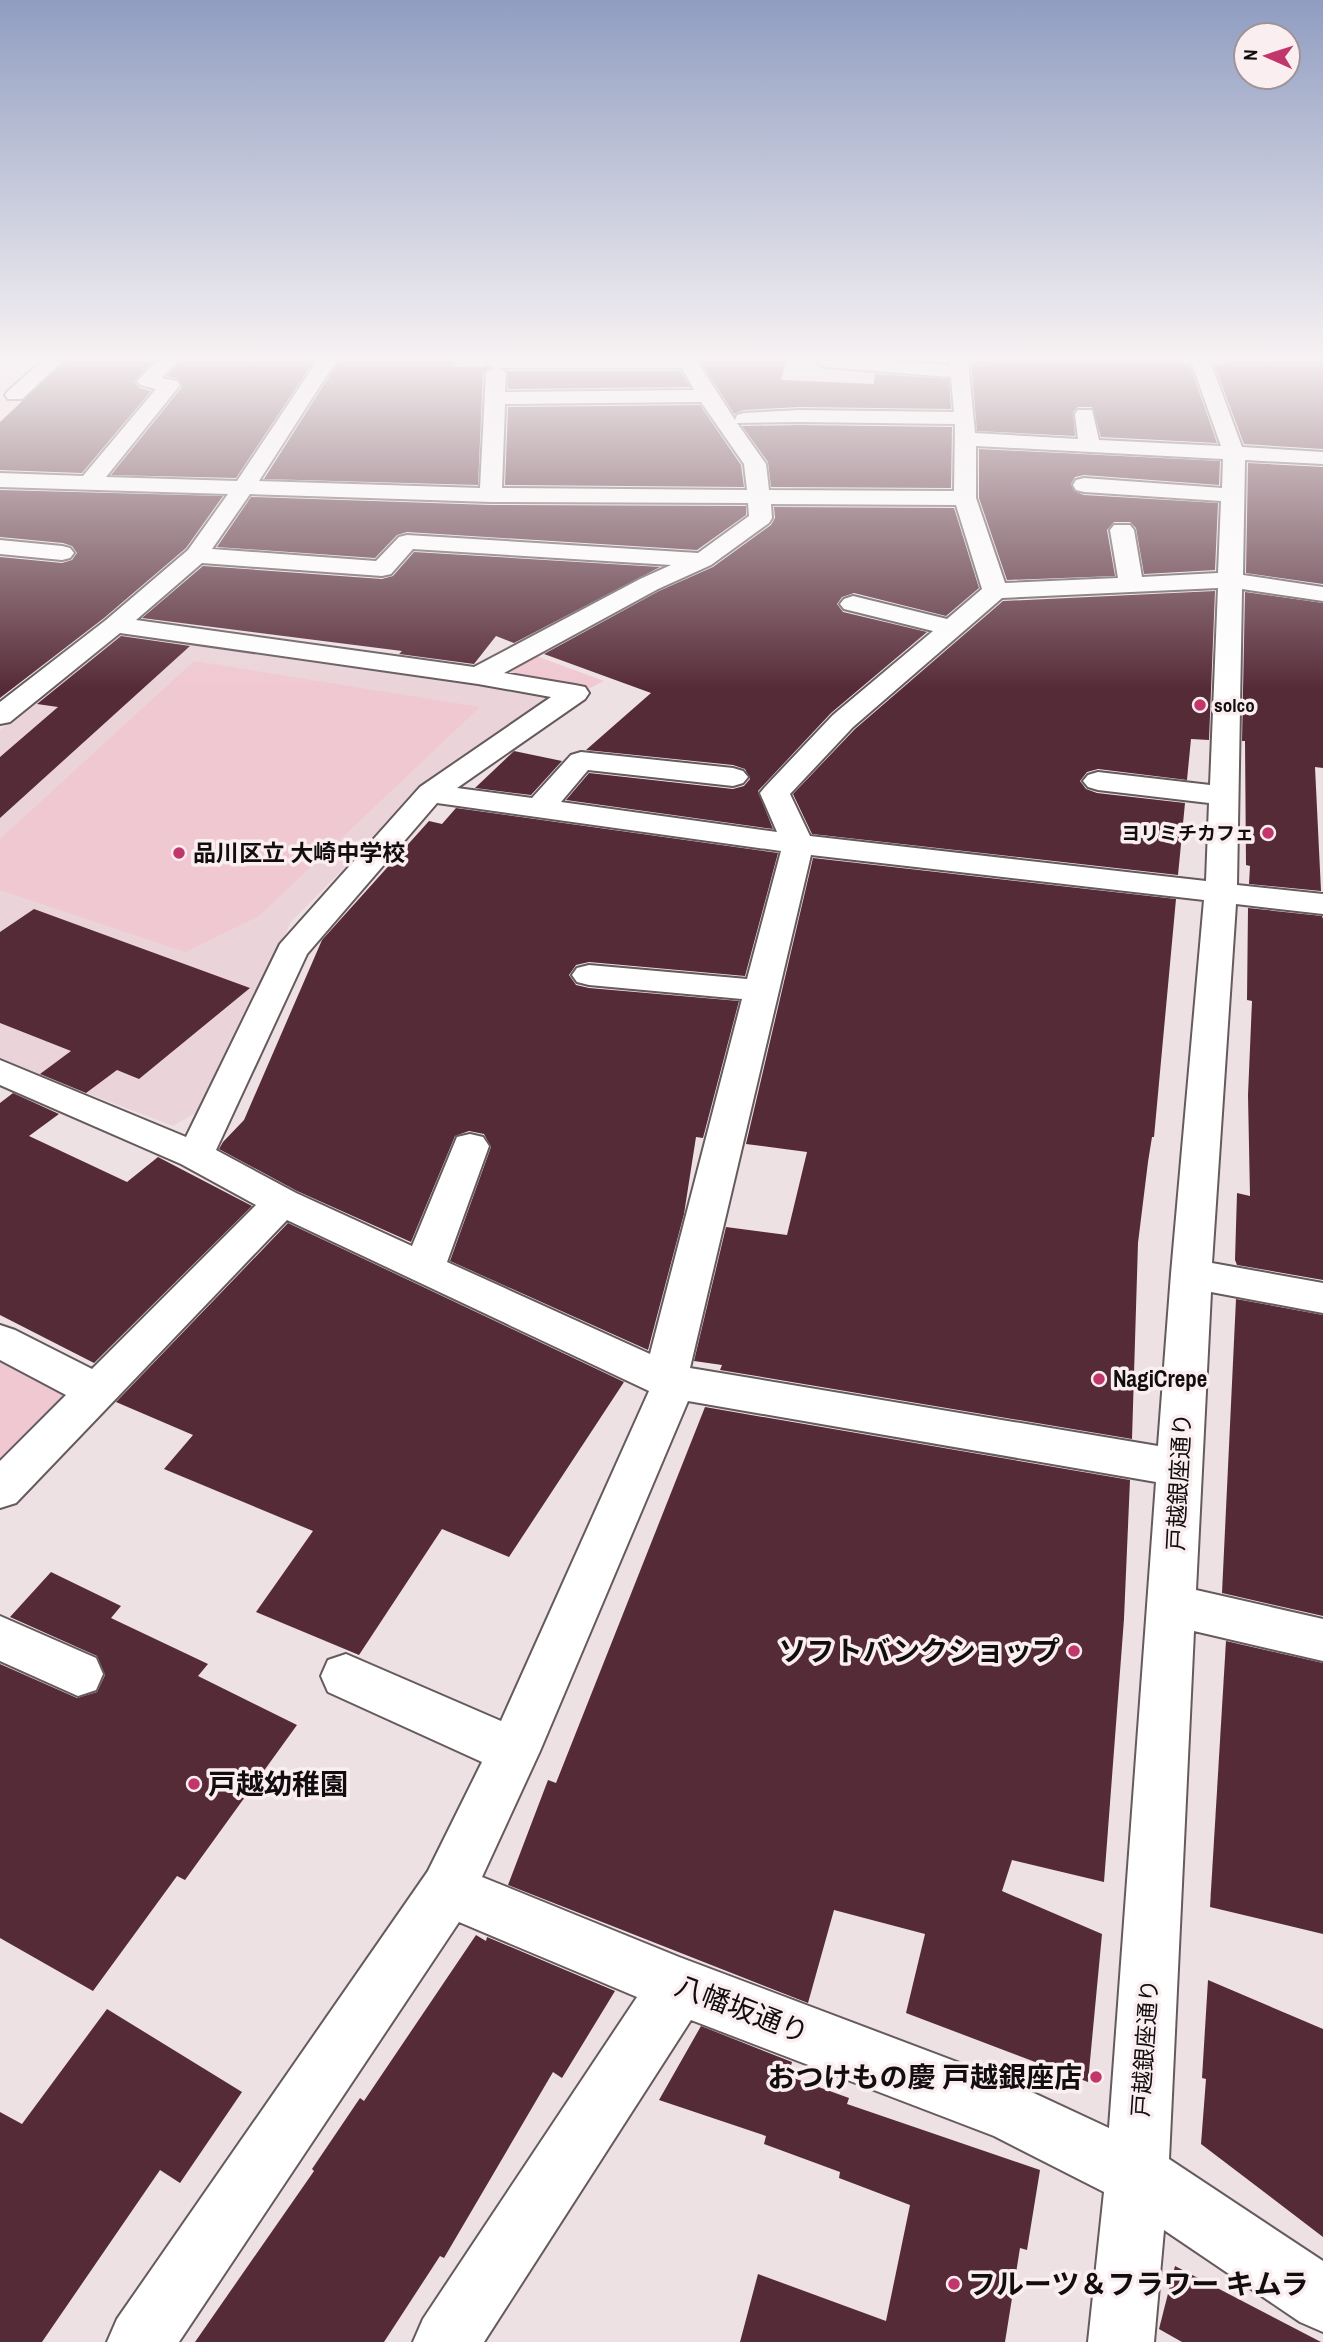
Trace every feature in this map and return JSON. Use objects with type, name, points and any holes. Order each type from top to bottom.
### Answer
[{"type":"street","points":[[88,484],[99,470]]},
{"type":"street","points":[[0,716],[115,625],[196,555],[255,470]]},
{"type":"street","points":[[491,495],[492,470]]},
{"type":"street","points":[[478,676],[649,584],[703,560],[761,518],[755,470]]},
{"type":"street","points":[[965,470],[965,498],[995,591]]},
{"type":"street","points":[[1084,470],[1084,492],[1233,495]]},
{"type":"street","name":"戸越銀座通り","points":[[1121,2342],[1137,2175],[1191,1274],[1221,892],[1234,470]]},
{"type":"street","points":[[0,480],[491,495],[965,498]]},
{"type":"street","points":[[598,521],[607,496]]},
{"type":"street","points":[[1122,530],[1131,584]]},
{"type":"street","points":[[196,555],[382,569],[407,542],[703,560]]},
{"type":"street","points":[[0,547],[62,553]]},
{"type":"street","points":[[140,2342],[448,1890],[514,1751],[670,1380],[798,844],[775,793],[843,721],[995,591],[1230,580],[1323,594]]},
{"type":"street","points":[[853,604],[953,628]]},
{"type":"street","points":[[115,625],[478,676],[575,693],[430,793],[292,951],[209,1129],[194,1155]]},
{"type":"street","points":[[538,810],[581,761],[733,777]]},
{"type":"street","points":[[1098,782],[1224,796]]},
{"type":"street","points":[[430,793],[798,844],[1323,905]]},
{"type":"street","points":[[589,975],[762,991]]},
{"type":"street","points":[[0,1071],[194,1155],[282,1202],[670,1380],[1180,1468]]},
{"type":"street","points":[[424,1268],[470,1146]]},
{"type":"street","points":[[0,1490],[282,1202]]},
{"type":"street","points":[[1191,1274],[1323,1298]]},
{"type":"street","points":[[0,1341],[96,1391]]},
{"type":"street","points":[[1173,1605],[1323,1640]]},
{"type":"street","points":[[0,1637],[78,1674]]},
{"type":"street","points":[[346,1676],[514,1751]]},
{"type":"street","name":"八幡坂通り","points":[[448,1890],[679,1986],[1010,2112],[1137,2175],[1323,2299]]},
{"type":"street","points":[[446,2342],[679,1986]]},
{"type":"shaded area","name":"品川区立 大崎中学校","points":[[118,631],[542,692],[554,701],[428,783],[290,923],[248,1022],[203,1109],[173,1126],[0,1060],[0,730]]},
{"type":"shaded area","points":[[531,654],[604,681],[586,690],[492,674]]},
{"type":"shaded area","points":[[194,661],[480,707],[259,916],[185,952],[0,890],[0,839]]},
{"type":"shaded area","points":[[0,1341],[96,1391],[0,1490]]},
{"type":"building","points":[[8,470],[84,470],[82,473]]},
{"type":"building","points":[[115,470],[241,470],[236,478],[111,475]]},
{"type":"building","points":[[270,470],[479,470],[478,485],[264,479]]},
{"type":"building","points":[[506,470],[742,470],[744,487],[505,485]]},
{"type":"building","points":[[769,470],[951,470],[951,488],[771,487]]},
{"type":"building","points":[[979,470],[1220,470],[1219,485],[1084,475],[1075,477],[1071,484],[1074,491],[1084,495],[1218,503],[1215,570],[1144,574],[1136,528],[1130,522],[1114,522],[1107,530],[1115,576],[1007,580],[979,498]]},
{"type":"building","points":[[1248,470],[1323,470],[1323,584],[1246,573]]},
{"type":"building","points":[[0,490],[223,496],[186,548],[104,618],[0,698],[0,557],[62,563],[72,560],[77,553],[72,546],[63,543],[0,537]]},
{"type":"building","points":[[251,497],[491,505],[746,506],[746,515],[697,550],[407,532],[397,535],[375,558],[217,547]]},
{"type":"building","points":[[774,507],[954,508],[979,588],[946,616],[854,593],[842,597],[837,604],[843,612],[927,632],[831,713],[758,791],[773,829],[566,800],[589,773],[733,789],[744,786],[750,779],[745,769],[733,765],[586,750],[651,693],[544,654],[659,591],[713,567],[771,525],[775,518]]},
{"type":"building","points":[[414,552],[660,567],[514,643],[496,636],[474,664],[399,654],[402,651],[142,618],[203,566],[382,579],[393,576]]},
{"type":"building","points":[[1215,591],[1209,740],[1191,739],[1187,780],[1098,769],[1087,772],[1080,781],[1086,789],[1097,793],[1185,803],[1178,875],[812,834],[793,794],[855,729],[1003,601]]},
{"type":"building","points":[[1245,592],[1323,603],[1323,768],[1315,767],[1321,891],[1249,884],[1250,866],[1246,865],[1245,741],[1242,741]]},
{"type":"building","points":[[121,636],[190,646],[0,818],[0,757],[58,707],[37,704]]},
{"type":"building","points":[[514,751],[562,761],[531,795],[475,788]]},
{"type":"building","points":[[456,808],[778,853],[745,976],[589,962],[576,965],[569,975],[576,985],[589,988],[739,1001],[703,1138],[696,1137],[684,1214],[648,1350],[450,1261],[491,1147],[484,1134],[469,1131],[455,1136],[411,1242],[297,1191],[219,1149],[244,1120],[322,940],[429,821],[442,824]]},
{"type":"building","points":[[813,858],[1176,899],[1154,1137],[1148,1162],[1138,1243],[1132,1439],[720,1370],[722,1365],[694,1361],[726,1227],[787,1235],[807,1152],[746,1144]]},
{"type":"building","points":[[1248,908],[1322,916],[1323,919],[1323,1280],[1237,1265],[1235,1260],[1237,1193],[1250,1196],[1248,1095],[1252,1001],[1247,1000]]},
{"type":"building","points":[[34,909],[250,988],[139,1079],[117,1070],[86,1093],[40,1074],[71,1051],[0,1023],[0,932]]},
{"type":"building","points":[[13,1093],[59,1114],[29,1136],[127,1182],[158,1157],[252,1206],[94,1363],[0,1315],[0,1103]]},
{"type":"building","points":[[288,1223],[624,1382],[509,1557],[442,1529],[359,1655],[256,1612],[313,1531],[164,1469],[193,1435],[116,1402]]},
{"type":"building","points":[[1236,1299],[1323,1315],[1323,1616],[1222,1593]]},
{"type":"building","points":[[705,1407],[1130,1480],[1124,1619],[1104,1882],[1012,1860],[1002,1891],[1102,1934],[1088,2082],[906,2013],[925,1934],[834,1910],[808,2003],[508,1885],[548,1780],[556,1783]]},
{"type":"building","points":[[51,1572],[121,1606],[111,1618],[208,1664],[198,1676],[297,1725],[185,1880],[177,1876],[93,1991],[0,1938],[0,1664],[77,1698],[97,1692],[105,1675],[97,1656],[10,1617]]},
{"type":"building","points":[[1226,1641],[1323,1663],[1323,1934],[1210,1907]]},
{"type":"building","points":[[476,1935],[486,1941],[487,1937],[615,1991],[562,2078],[553,2072],[444,2258],[440,2256],[384,2342],[195,2342],[314,2171],[312,2169],[360,2098],[364,2101]]},
{"type":"building","points":[[1208,1980],[1323,2029],[1323,2237],[1201,2144],[1206,2079],[1202,2078]]},
{"type":"building","points":[[107,2009],[242,2092],[180,2183],[160,2170],[42,2342],[0,2342],[0,2112],[22,2124]]},
{"type":"building","points":[[701,2026],[792,2062],[788,2076],[849,2098],[847,2104],[1040,2170],[1027,2250],[1020,2248],[1005,2342],[740,2342],[758,2274],[886,2321],[910,2205],[839,2178],[840,2172],[764,2144],[766,2136],[659,2100]]},
{"type":"building","points":[[1175,2266],[1321,2342],[1182,2342],[1159,2329]]},
{"type":"place","name":"solco","points":[[1200,705]]},
{"type":"place","name":"ヨリミチカフェ","points":[[1268,833]]},
{"type":"place","name":"品川区立 大崎中学校","points":[[179,853]]},
{"type":"place","name":"NagiCrepe","points":[[1099,1379]]},
{"type":"place","name":"ソフトバンクショップ","points":[[1074,1651]]},
{"type":"place","name":"戸越幼稚園","points":[[194,1784]]},
{"type":"place","name":"おつけもの慶 戸越銀座店","points":[[1096,2077]]},
{"type":"place","name":"フルーツ＆フラワー キムラ","points":[[954,2284]]}]
